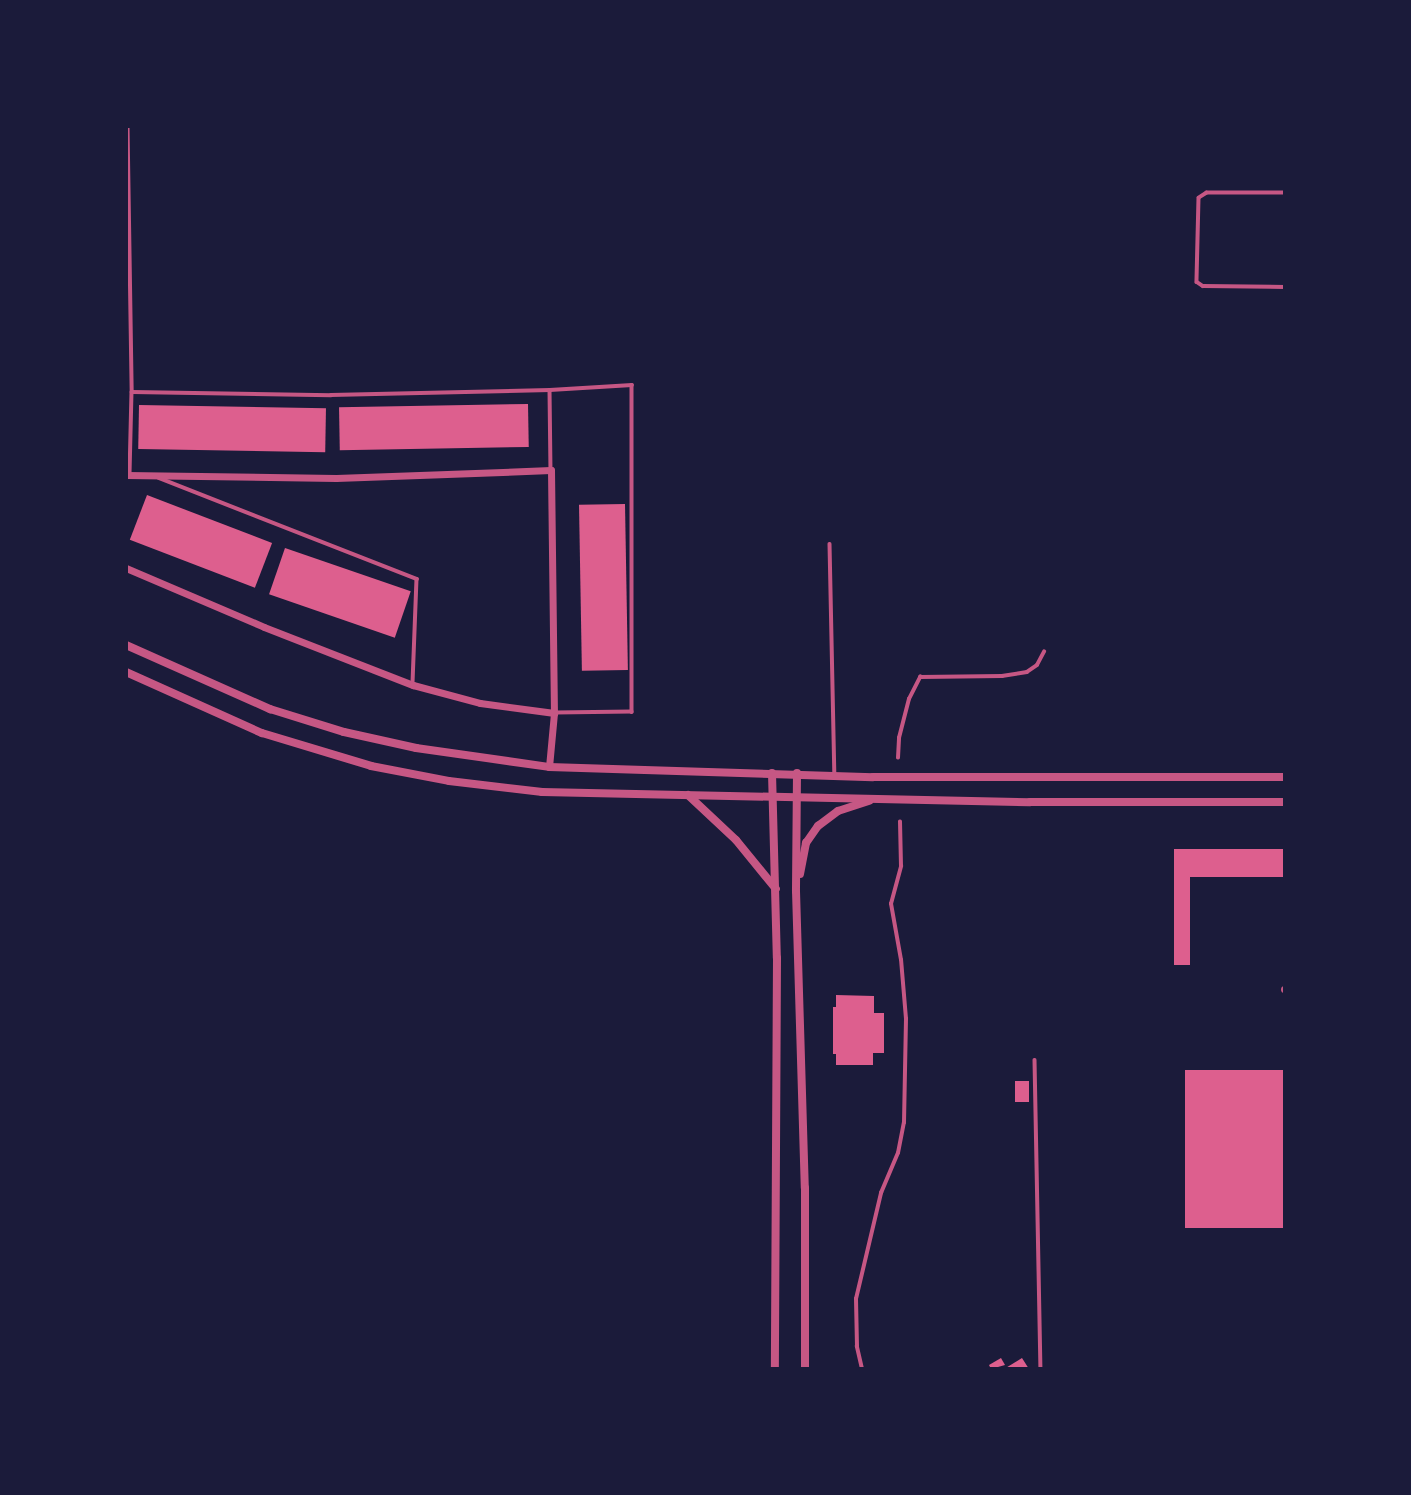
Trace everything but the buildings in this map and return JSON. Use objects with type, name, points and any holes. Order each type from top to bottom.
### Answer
[{"type":"street","points":[[128,475],[336,478],[551,470],[554,713],[549,767]]},
{"type":"street","points":[[126,568],[264,627],[413,684],[480,703],[554,713]]},
{"type":"street","points":[[126,645],[270,709],[344,732],[416,748],[549,767],[835,775],[1285,777]]},
{"type":"street","points":[[126,672],[262,733],[371,766],[449,781],[542,792],[875,799],[1285,802]]},
{"type":"street","points":[[772,773],[776,889],[775,1369]]},
{"type":"street","points":[[797,773],[796,891],[805,1188],[804,1369]]},
{"type":"street","points":[[688,795],[736,840],[776,889]]},
{"type":"street","points":[[796,891],[806,843],[818,826],[838,811],[875,799]]},
{"type":"lane","points":[[128,126],[132,392],[128,475]]},
{"type":"lane","points":[[1285,193],[1207,193],[1199,198],[1197,282],[1203,286],[1285,287]]},
{"type":"lane","points":[[132,392],[331,395],[550,390],[632,385],[632,712],[554,713]]},
{"type":"lane","points":[[550,390],[551,470]]},
{"type":"lane","points":[[152,475],[417,579],[413,684]]},
{"type":"lane","points":[[830,544],[835,775]]},
{"type":"lane","points":[[898,758],[899,738],[909,699],[920,677],[1002,676],[1027,672],[1037,665],[1044,652]]},
{"type":"lane","points":[[862,1369],[857,1347],[856,1299],[881,1194],[898,1153],[904,1123],[906,1019],[901,960],[891,904],[901,866],[900,822]]},
{"type":"lane","points":[[1035,1060],[1041,1369]]}]
